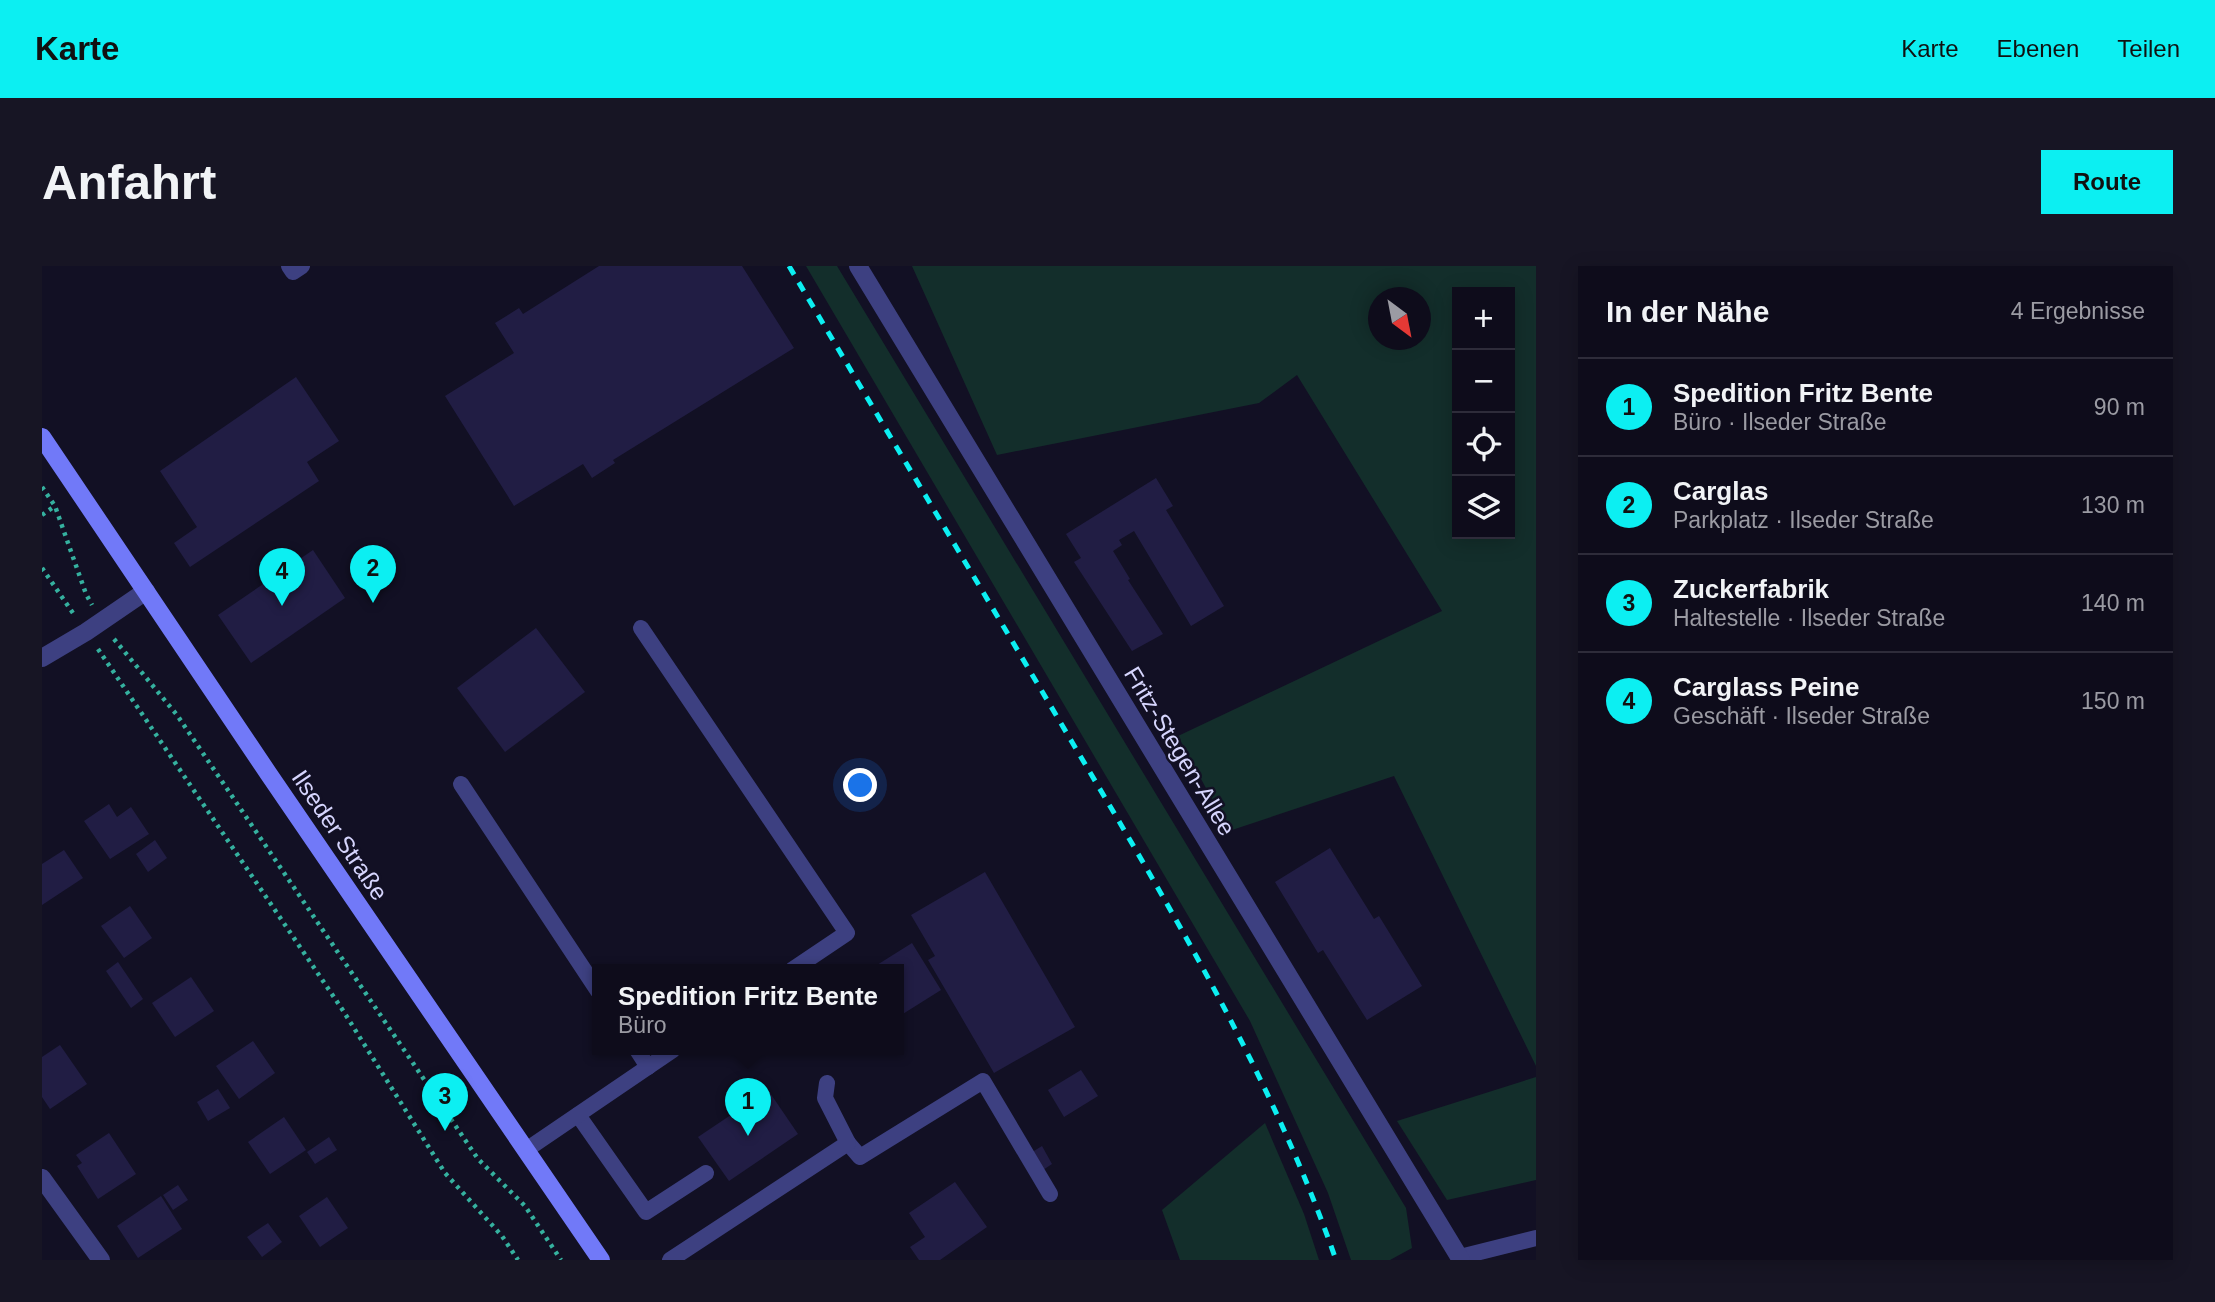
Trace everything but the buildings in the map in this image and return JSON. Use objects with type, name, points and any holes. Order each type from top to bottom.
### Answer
[{"type":"street","name":"Fritz-Stegen-Allee","points":[[858,266],[1460,1258]]},
{"type":"street","name":"Ilseder Straße","points":[[42,437],[601,1260]]},
{"type":"street","points":[[42,658],[94,627],[146,591]]},
{"type":"street","points":[[42,1178],[101,1260]]},
{"type":"lane","points":[[289,266],[293,272],[302,266]]},
{"type":"lane","points":[[641,628],[847,933],[801,964]]},
{"type":"lane","points":[[461,784],[592,982]]},
{"type":"lane","points":[[640,1055],[648,1067]]},
{"type":"lane","points":[[526,1150],[666,1055]]},
{"type":"lane","points":[[827,1083],[825,1098],[848,1143],[860,1157],[983,1082],[1050,1194]]},
{"type":"lane","points":[[578,1115],[646,1212],[706,1173]]},
{"type":"lane","points":[[670,1260],[848,1143]]},
{"type":"lane","points":[[1460,1258],[1536,1238]]},
{"type":"path","points":[[42,487],[55,506],[86,594],[94,627],[445,1173],[502,1237],[518,1260]]},
{"type":"path","points":[[42,515],[55,506]]},
{"type":"path","points":[[42,568],[94,627],[124,653],[177,715],[478,1160],[525,1206],[561,1260]]},
{"type":"green space","points":[[806,266],[837,266],[1406,1208],[1412,1248],[1390,1260],[1351,1260],[1328,1193],[1250,1021]]},
{"type":"green space","points":[[912,266],[1536,266],[1536,1066],[1394,776],[1229,831],[1178,736],[1442,611],[1297,375],[1259,403],[997,455]]},
{"type":"green space","points":[[1536,1077],[1536,1180],[1447,1200],[1397,1121]]},
{"type":"green space","points":[[1265,1123],[1304,1214],[1319,1260],[1180,1260],[1162,1210]]},
{"type":"railway","points":[[789,266],[1182,931],[1282,1125],[1336,1260]]},
{"type":"place","name":"Carglas","points":[[373,603]]},
{"type":"place","name":"Carglass Peine","points":[[282,606]]},
{"type":"place","name":"Zuckerfabrik","points":[[445,1131]]},
{"type":"place","name":"Spedition Fritz Bente","points":[[748,1136]]}]
